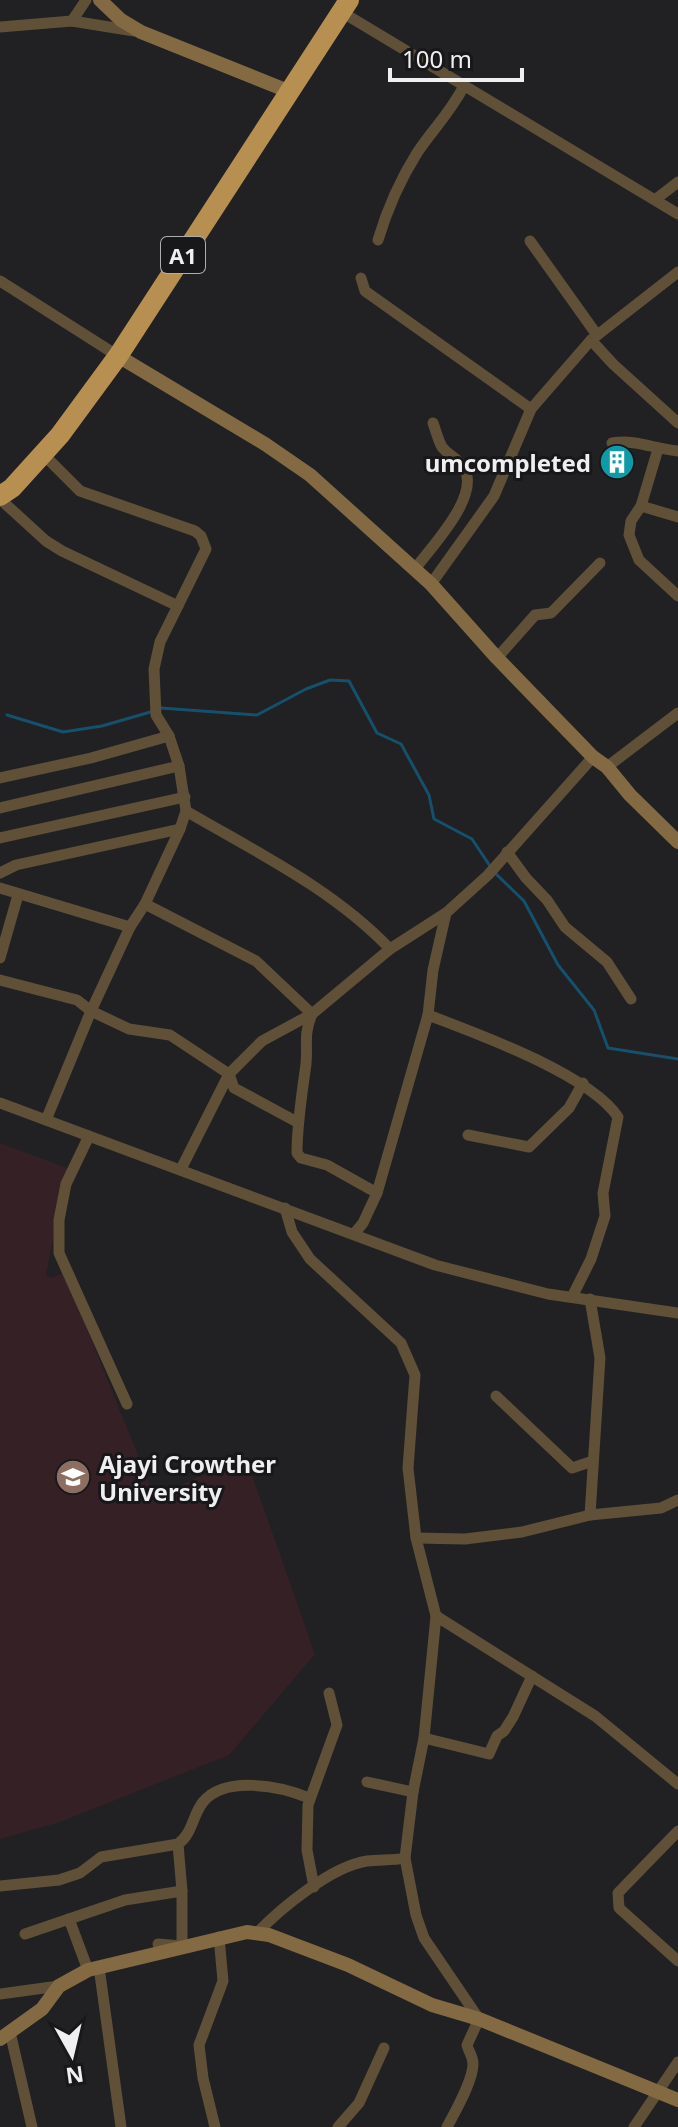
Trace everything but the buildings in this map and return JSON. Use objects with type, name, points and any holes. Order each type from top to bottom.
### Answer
[{"type":"highway","name":"A1","points":[[0,498],[60,435],[118,356],[344,6]]},
{"type":"street","points":[[72,21],[86,0]]},
{"type":"street","points":[[105,3],[141,32]]},
{"type":"street","points":[[344,6],[464,86],[678,214]]},
{"type":"street","points":[[0,27],[72,21],[141,32],[288,91]]},
{"type":"street","points":[[378,240],[396,192],[417,153],[451,111],[464,86]]},
{"type":"street","points":[[656,199],[678,182]]},
{"type":"street","points":[[530,241],[613,364],[678,423]]},
{"type":"street","points":[[431,584],[494,496],[531,409],[594,337],[678,272]]},
{"type":"street","points":[[361,278],[365,291],[531,409]]},
{"type":"street","points":[[0,281],[265,444],[310,475],[431,584],[497,658],[677,840]]},
{"type":"street","points":[[415,569],[446,529],[468,487],[462,464],[442,447],[433,423]]},
{"type":"street","points":[[612,443],[634,440],[658,449],[678,451]]},
{"type":"street","points":[[658,449],[641,506],[629,528],[635,554],[678,596]]},
{"type":"street","points":[[43,454],[80,491],[195,531],[201,536],[206,549],[160,642],[154,669],[155,709],[169,736],[179,766],[186,811],[145,904],[130,927],[91,1011],[46,1120]]},
{"type":"street","points":[[0,498],[54,546],[178,606]]},
{"type":"street","points":[[641,506],[678,517]]},
{"type":"street","points":[[497,658],[535,615],[551,613],[600,563]]},
{"type":"street","points":[[607,767],[678,713]]},
{"type":"street","points":[[0,778],[91,758],[169,736]]},
{"type":"street","points":[[181,1169],[229,1074],[262,1041],[312,1014],[390,949],[446,913],[488,875],[593,757]]},
{"type":"street","points":[[0,808],[179,766]]},
{"type":"street","points":[[0,838],[185,797]]},
{"type":"street","points":[[186,811],[291,872],[348,910],[390,949]]},
{"type":"street","points":[[0,873],[16,865],[180,829]]},
{"type":"street","points":[[507,852],[565,927],[607,962],[631,999]]},
{"type":"street","points":[[0,888],[130,927]]},
{"type":"street","points":[[0,958],[18,895]]},
{"type":"street","points":[[145,904],[256,961],[312,1014]]},
{"type":"street","points":[[354,1234],[363,1223],[377,1193],[428,1015],[433,970],[446,913]]},
{"type":"street","points":[[0,980],[77,1000],[91,1011],[129,1029],[170,1035],[229,1074],[234,1088],[297,1122]]},
{"type":"street","points":[[312,1014],[305,1032],[306,1056],[297,1122],[299,1156],[327,1165],[377,1193]]},
{"type":"street","points":[[428,1015],[583,1083],[618,1117],[603,1193],[605,1216],[591,1259],[572,1297]]},
{"type":"street","points":[[468,1135],[529,1147],[569,1108],[583,1083]]},
{"type":"street","points":[[0,1103],[435,1265],[548,1294],[678,1313]]},
{"type":"street","points":[[89,1136],[63,1196],[59,1253],[127,1404]]},
{"type":"street","points":[[285,1208],[292,1232],[310,1259],[401,1343],[413,1364],[415,1375],[408,1468],[416,1538],[436,1616],[424,1738],[413,1792],[405,1858],[416,1915],[424,1938],[479,2019]]},
{"type":"street","points":[[590,1299],[600,1358],[590,1515]]},
{"type":"street","points":[[496,1396],[572,1468],[593,1461]]},
{"type":"street","points":[[416,1538],[465,1539],[522,1532],[590,1515],[661,1508],[678,1500]]},
{"type":"street","points":[[436,1616],[595,1716],[678,1784]]},
{"type":"street","points":[[424,1738],[489,1754],[497,1736],[513,1717],[532,1676]]},
{"type":"street","points":[[314,1887],[307,1850],[309,1798],[337,1725],[329,1693]]},
{"type":"street","points":[[367,1782],[413,1792]]},
{"type":"street","points":[[0,1886],[59,1880],[80,1873],[101,1857],[178,1844],[186,1838],[203,1802],[231,1785],[287,1788],[309,1798]]},
{"type":"street","points":[[678,1831],[618,1893],[617,1898],[619,1908],[678,1961]]},
{"type":"street","points":[[178,1844],[182,1946]]},
{"type":"street","points":[[257,1933],[281,1908],[360,1863],[405,1858]]},
{"type":"street","points":[[25,1934],[125,1900],[182,1891]]},
{"type":"street","points":[[69,1919],[94,1969],[121,2127]]},
{"type":"street","points":[[0,1994],[59,1986],[94,1969],[219,1937],[257,1933],[348,1965],[432,2005],[479,2019],[678,2100]]},
{"type":"street","points":[[215,2127],[199,2045],[223,1981],[219,1937]]},
{"type":"street","points":[[158,1944],[182,1946]]},
{"type":"street","points":[[32,2127],[5,2035],[42,2009],[59,1986]]},
{"type":"street","points":[[447,2127],[473,2069],[472,2053],[467,2045],[479,2019]]},
{"type":"street","points":[[338,2127],[359,2103],[384,2048]]},
{"type":"street","points":[[634,2127],[678,2062]]},
{"type":"shaded area","name":"Ajayi Crowther University","points":[[0,1143],[67,1168],[46,1275],[51,1278],[64,1273],[155,1497],[245,1455],[315,1654],[229,1755],[60,1822],[0,1839]]},
{"type":"waterway","points":[[161,708],[257,715],[330,680],[349,681],[377,733],[401,744],[429,795],[434,819],[472,839],[490,866]]},
{"type":"waterway","points":[[7,715],[63,732],[102,726],[154,711]]},
{"type":"waterway","points":[[494,872],[524,901],[558,965],[594,1010],[608,1048],[678,1059]]},
{"type":"place","name":"umcompleted","points":[[617,462]]},
{"type":"place","name":"Ajayi Crowther University","points":[[73,1477]]}]
